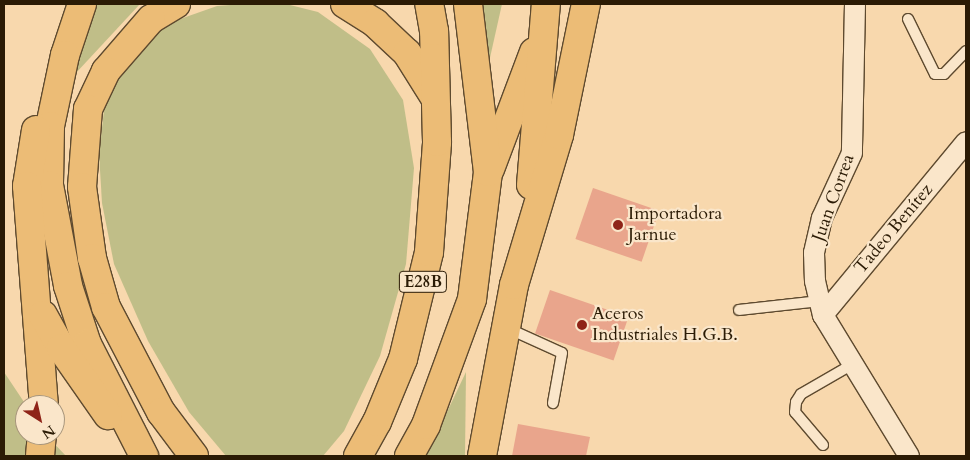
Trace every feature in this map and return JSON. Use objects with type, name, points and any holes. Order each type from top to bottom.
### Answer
[{"type":"main road","points":[[43,395],[39,307],[27,186],[38,118],[68,4]]},
{"type":"main road","points":[[82,4],[65,55],[50,126],[49,185],[68,286],[87,344],[144,456]]},
{"type":"main road","points":[[176,4],[151,19],[106,71],[88,109],[82,188],[92,258],[106,307],[161,412],[194,456]]},
{"type":"main road","points":[[345,4],[375,23],[407,53],[434,96]]},
{"type":"main road","points":[[429,4],[434,31],[434,96]]},
{"type":"main road","points":[[468,4],[488,172]]},
{"type":"main road","points":[[482,456],[506,328],[526,241],[559,135],[586,4]]},
{"type":"main road","points":[[488,172],[546,12]]},
{"type":"main road","points":[[526,241],[546,12]]},
{"type":"main road","name":"E28B","points":[[358,456],[377,422],[404,358],[429,252],[437,142],[434,96]]},
{"type":"main road","name":"E28B","points":[[408,456],[426,425],[472,299],[488,172]]},
{"type":"main road","points":[[39,307],[88,389],[140,456]]},
{"type":"street","name":"Juan Correa","points":[[855,4],[852,153],[822,218],[814,253],[821,308],[909,456]]},
{"type":"street","name":"Tadeo Benítez","points":[[821,308],[966,142]]},
{"type":"lane","points":[[908,19],[932,69],[939,76],[966,51]]},
{"type":"lane","points":[[739,310],[821,308]]},
{"type":"lane","points":[[506,328],[562,353],[552,403]]},
{"type":"lane","points":[[823,445],[795,412],[796,402],[801,394],[853,364]]},
{"type":"shaded area","points":[[92,4],[140,4],[75,74],[70,62]]},
{"type":"shaded area","points":[[286,4],[318,12],[370,49],[403,100],[414,168],[406,264],[380,356],[344,431],[323,456],[226,456],[189,412],[148,341],[114,264],[102,203],[99,153],[105,102],[130,59],[166,24],[217,6]]},
{"type":"shaded area","points":[[467,4],[502,4],[485,80]]},
{"type":"shaded area","points":[[4,372],[19,395],[15,395],[15,445],[56,445],[66,456],[4,456]]},
{"type":"shaded area","points":[[466,372],[465,456],[426,456]]},
{"type":"building","name":"Importadora Jarnue","points":[[593,188],[659,211],[642,262],[575,239]]},
{"type":"building","name":"Aceros Industriales H.G.B.","points":[[550,290],[628,317],[614,361],[535,333]]},
{"type":"building","points":[[518,424],[590,437],[586,456],[512,456]]},
{"type":"place","name":"Importadora Jarnue","points":[[618,225]]},
{"type":"place","name":"Aceros Industriales H.G.B.","points":[[582,325]]}]
